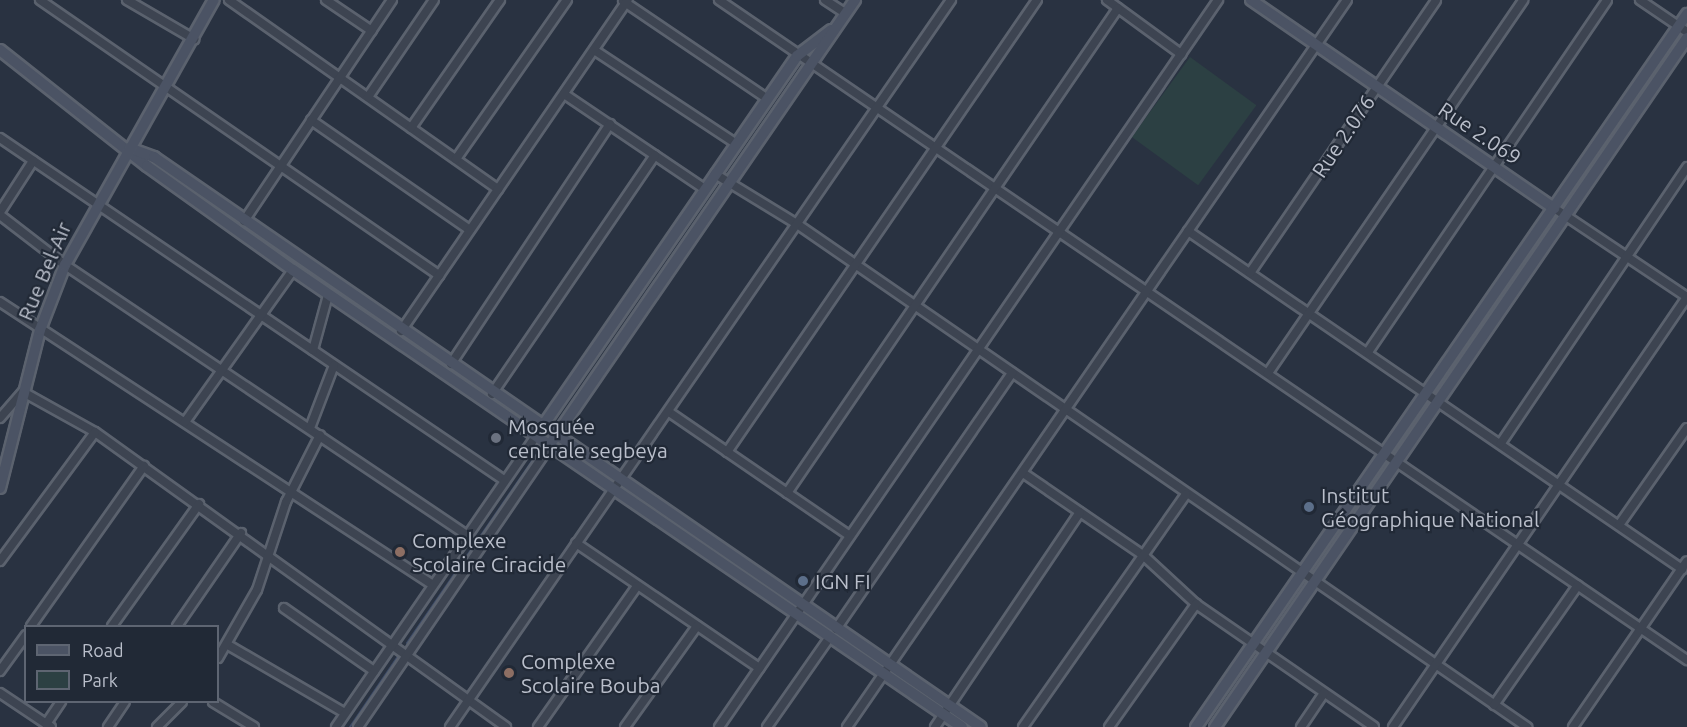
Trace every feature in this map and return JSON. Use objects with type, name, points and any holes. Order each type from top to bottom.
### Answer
[{"type":"street","points":[[40,0],[439,275]]},
{"type":"street","points":[[127,0],[194,39]]},
{"type":"street","name":"Rue Bel-Air","points":[[0,488],[40,330],[65,265],[96,202],[194,39],[214,0]]},
{"type":"street","points":[[229,0],[498,189]]},
{"type":"street","points":[[326,0],[372,30]]},
{"type":"street","points":[[244,221],[392,0]]},
{"type":"street","points":[[368,97],[434,0]]},
{"type":"street","points":[[411,128],[500,0]]},
{"type":"street","points":[[456,159],[567,0]]},
{"type":"street","points":[[719,0],[797,56],[997,188],[1687,660]]},
{"type":"street","points":[[825,0],[845,14]]},
{"type":"street","points":[[358,727],[728,184],[812,66],[832,30],[855,0]]},
{"type":"street","points":[[450,727],[951,0]]},
{"type":"street","points":[[727,452],[1037,0]]},
{"type":"street","points":[[1107,0],[1181,54]]},
{"type":"street","points":[[719,727],[800,604],[850,536],[1218,0]]},
{"type":"street","name":"Rue 2.069","points":[[1251,0],[1264,4],[1316,45],[1687,297]]},
{"type":"street","points":[[848,727],[1347,0]]},
{"type":"street","name":"Rue 2.076","points":[[1250,273],[1436,0]]},
{"type":"street","points":[[1268,373],[1523,0]]},
{"type":"street","points":[[1368,352],[1608,0]]},
{"type":"street","points":[[1640,0],[1683,29]]},
{"type":"street","points":[[401,331],[594,50],[625,1],[766,98]]},
{"type":"street","points":[[787,493],[1118,8]]},
{"type":"street","points":[[1391,458],[1428,393],[1554,208],[1683,29],[1687,14]]},
{"type":"street","points":[[336,727],[766,98],[797,56],[832,30]]},
{"type":"street","points":[[1215,727],[1265,654],[1308,579],[1391,458],[1438,400],[1687,38]]},
{"type":"street","points":[[0,50],[328,295],[554,439],[621,478],[800,604],[832,634]]},
{"type":"street","points":[[594,50],[735,143]]},
{"type":"street","points":[[564,94],[705,189]]},
{"type":"street","points":[[311,120],[470,230]]},
{"type":"street","points":[[451,364],[610,124]]},
{"type":"street","points":[[0,138],[504,480]]},
{"type":"street","points":[[128,147],[154,157],[451,364],[540,430]]},
{"type":"street","points":[[492,394],[655,154]]},
{"type":"street","points":[[33,161],[0,214],[65,265],[223,367],[467,535]]},
{"type":"street","points":[[1501,443],[1687,166]]},
{"type":"street","points":[[715,174],[797,224],[1308,579],[1527,727]]},
{"type":"street","points":[[1188,231],[1428,393],[1682,569]]},
{"type":"street","points":[[185,422],[293,270]]},
{"type":"street","points":[[313,350],[328,295]]},
{"type":"street","points":[[1393,727],[1687,297]]},
{"type":"street","points":[[1,304],[433,585]]},
{"type":"street","points":[[310,428],[334,365]]},
{"type":"street","points":[[767,727],[1012,373]]},
{"type":"street","points":[[0,418],[23,392],[95,432],[241,533],[268,558],[506,727]]},
{"type":"street","points":[[669,412],[850,536]]},
{"type":"street","points":[[1619,525],[1687,428]]},
{"type":"street","points":[[0,561],[95,432]]},
{"type":"street","points":[[219,657],[228,645],[268,558],[290,494],[320,435]]},
{"type":"street","points":[[554,439],[613,489],[793,615],[832,634],[948,710],[981,727]]},
{"type":"street","points":[[32,625],[144,466]]},
{"type":"street","points":[[1023,472],[1144,556],[1196,604],[1253,643],[1265,654],[1374,727]]},
{"type":"street","points":[[1023,727],[1186,494]]},
{"type":"street","points":[[113,625],[199,504]]},
{"type":"street","points":[[935,727],[1080,512]]},
{"type":"street","points":[[178,625],[241,533]]},
{"type":"street","points":[[576,543],[759,668]]},
{"type":"street","points":[[1573,727],[1687,561]]},
{"type":"street","points":[[1196,727],[1253,643],[1308,579]]},
{"type":"street","points":[[1494,705],[1578,585]]},
{"type":"street","points":[[538,727],[637,586]]},
{"type":"street","points":[[1109,727],[1196,604]]},
{"type":"street","points":[[284,608],[374,671]]},
{"type":"street","points":[[625,727],[697,626]]},
{"type":"street","points":[[0,671],[24,637]]},
{"type":"street","points":[[228,645],[345,713]]},
{"type":"street","points":[[0,693],[49,725],[60,703]]},
{"type":"street","points":[[1301,727],[1324,693]]},
{"type":"street","points":[[108,727],[124,703]]},
{"type":"street","points":[[157,727],[181,703]]},
{"type":"street","points":[[215,703],[254,727]]},
{"type":"street","points":[[948,710],[962,727]]},
{"type":"green space","points":[[1190,57],[1256,105],[1198,185],[1132,137]]},
{"type":"waterway","points":[[407,643],[543,445]]},
{"type":"waterway","points":[[350,727],[399,655]]},
{"type":"place","name":"Mosquée centrale segbeya","points":[[496,438]]},
{"type":"place","name":"Institut Géographique National","points":[[1309,507]]},
{"type":"place","name":"Complexe Scolaire Ciracide","points":[[400,552]]},
{"type":"place","name":"IGN FI","points":[[803,581]]},
{"type":"place","name":"Complexe Scolaire Bouba","points":[[509,673]]}]
